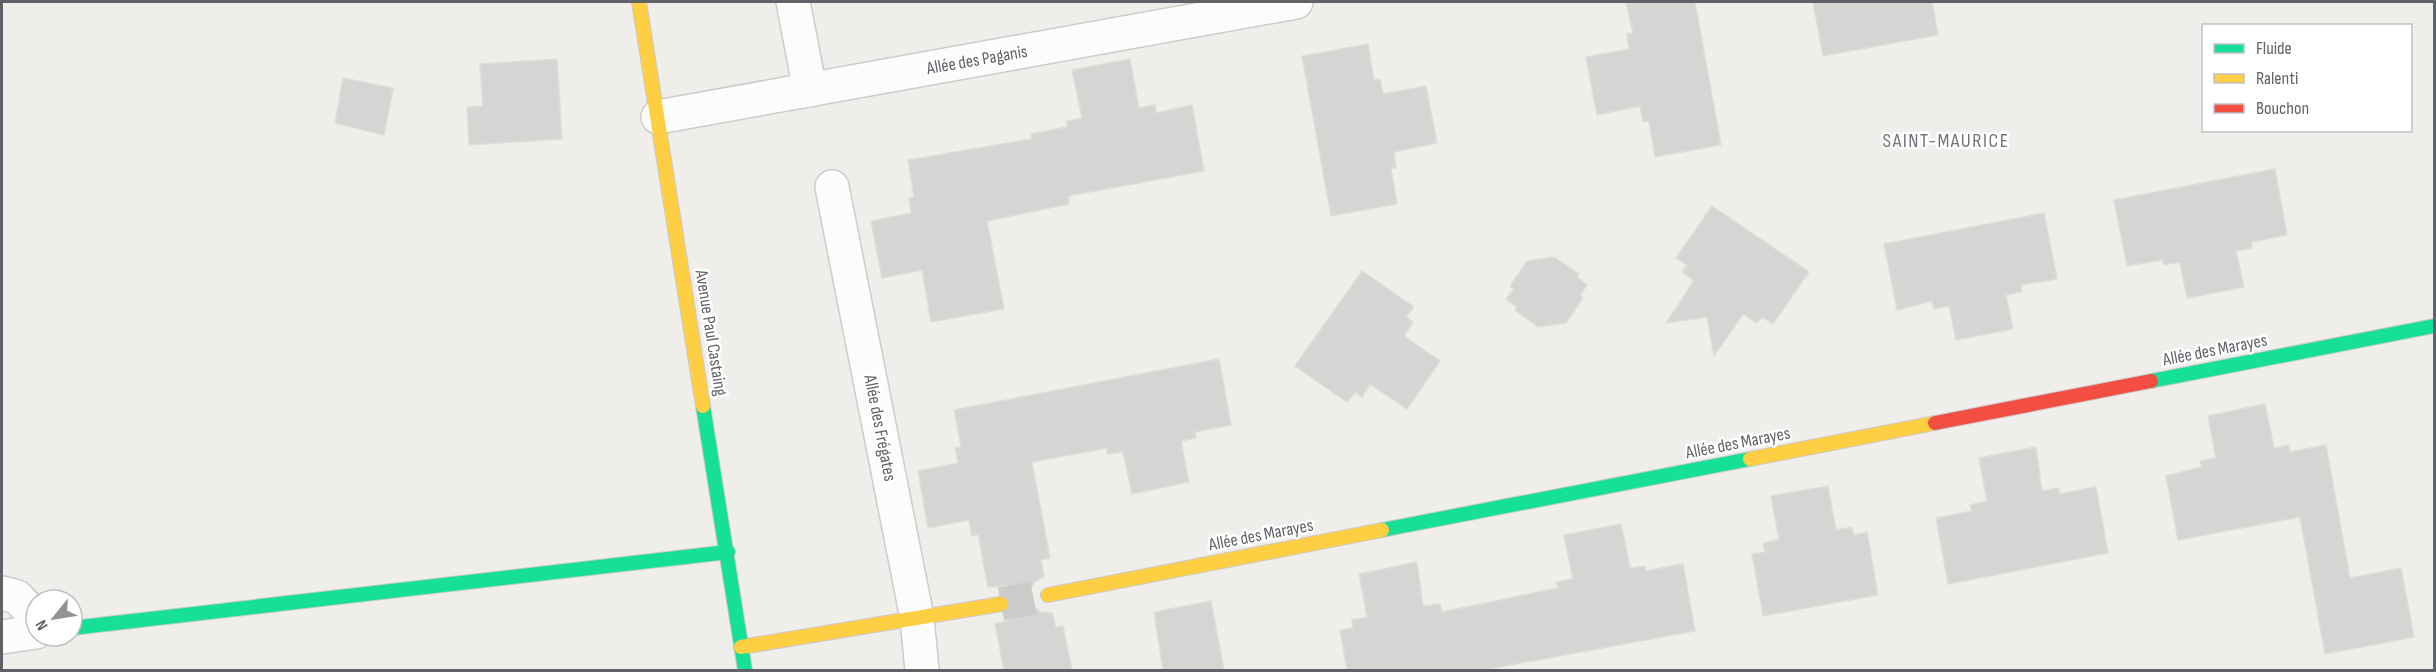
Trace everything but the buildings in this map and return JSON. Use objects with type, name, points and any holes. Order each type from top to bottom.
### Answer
[{"type":"street","name":"Avenue Paul Castaing","points":[[639,2],[745,670]]},
{"type":"street","points":[[793,2],[810,90]]},
{"type":"street","name":"Allée des Paganis","points":[[658,117],[1296,2]]},
{"type":"street","name":"Allée des Frégates","points":[[832,187],[916,618],[922,670]]},
{"type":"street","name":"Allée des Marayes","points":[[1048,595],[2434,326]]},
{"type":"street","points":[[84,627],[728,552]]},
{"type":"street","points":[[2,593],[17,597],[24,604]]},
{"type":"street","points":[[741,647],[1001,604]]},
{"type":"street","points":[[2,637],[24,634]]},
{"type":"tunnel","points":[[1001,604],[1048,595]]},
{"type":"traffic: fast","points":[[2151,381],[2434,326]]},
{"type":"traffic: fast","points":[[703,406],[745,670]]},
{"type":"traffic: fast","points":[[1382,530],[1750,459]]},
{"type":"traffic: fast","points":[[84,627],[728,552]]},
{"type":"traffic: slow","points":[[639,2],[703,406]]},
{"type":"traffic: slow","points":[[1750,459],[1935,423]]},
{"type":"traffic: slow","points":[[1048,595],[1382,530]]},
{"type":"traffic: slow","points":[[741,647],[1001,604]]},
{"type":"traffic: jam","points":[[1935,423],[2151,381]]},
{"type":"district","name":"SAINT-MAURICE","points":[[1946,141]]}]
